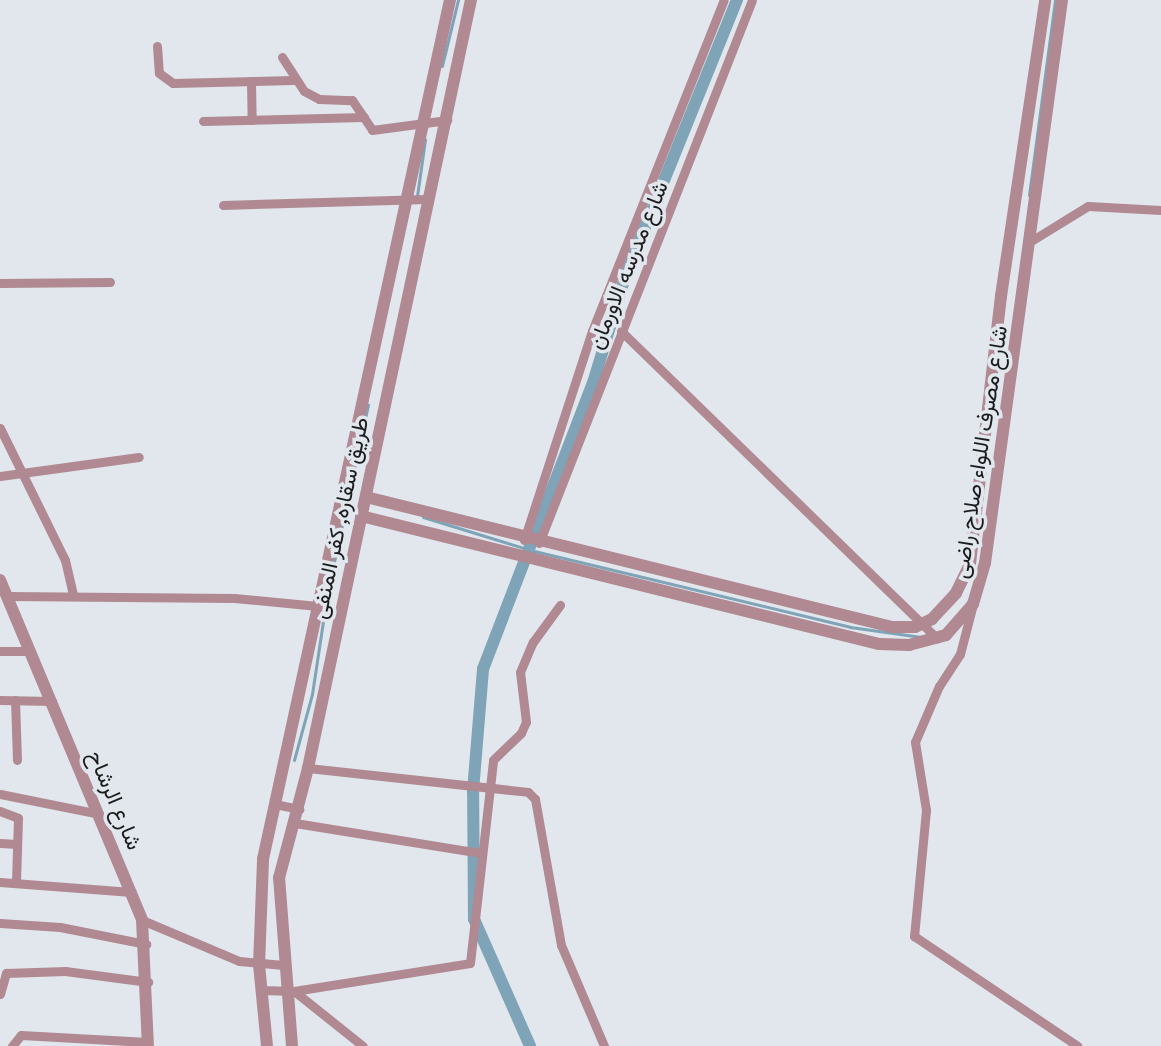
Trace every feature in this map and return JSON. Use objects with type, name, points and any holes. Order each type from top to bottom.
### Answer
[{"type":"street","name":"طريق سقاره, كفر المنفى","points":[[292,1046],[290,991],[283,965],[279,878],[308,768],[325,630],[318,606],[398,283],[427,199],[450,0]]},
{"type":"street","name":"طريق سقاره, كفر المنفى","points":[[267,1046],[259,965],[261,873],[325,630],[366,497],[408,200],[436,121],[471,0]]},
{"type":"street","name":"شارع مدرسه الاورمان","points":[[524,540],[592,331],[724,0]]},
{"type":"street","name":"شارع مدرسه الاورمان","points":[[539,543],[752,0]]},
{"type":"street","name":"شارع مصرف اللواء صلاح راضى","points":[[922,624],[956,593],[970,564],[1001,296],[1045,0]]},
{"type":"street","name":"شارع مصرف اللواء صلاح راضى","points":[[361,516],[573,571],[879,644],[909,645],[937,638],[961,623],[973,604],[985,563],[1062,0]]},
{"type":"street","points":[[157,46],[159,73],[166,81],[293,80]]},
{"type":"street","points":[[282,57],[293,80],[312,97],[352,100],[376,131],[436,121]]},
{"type":"street","points":[[251,81],[252,120]]},
{"type":"street","points":[[203,121],[364,117]]},
{"type":"street","points":[[223,205],[427,199]]},
{"type":"street","points":[[1031,241],[1088,206],[1161,210]]},
{"type":"street","points":[[0,283],[110,282]]},
{"type":"street","points":[[621,331],[937,638]]},
{"type":"street","points":[[0,428],[65,560],[73,595]]},
{"type":"street","points":[[0,476],[139,457]]},
{"type":"street","points":[[366,497],[576,553],[892,627],[922,624]]},
{"type":"street","points":[[518,557],[524,540]]},
{"type":"street","points":[[573,571],[576,553]]},
{"type":"street","points":[[655,590],[658,571]]},
{"type":"street","name":"شارع الرشاح","points":[[0,580],[6,602],[52,701],[142,920],[148,982],[148,1044]]},
{"type":"street","points":[[6,602],[73,595],[243,598],[318,606]]},
{"type":"street","points":[[973,604],[960,654],[915,742],[926,810],[914,936],[1078,1046]]},
{"type":"street","points":[[262,990],[290,991],[463,968],[473,952],[480,853],[495,755],[513,743],[526,722],[520,672],[533,642],[560,605]]},
{"type":"street","points":[[0,651],[30,651]]},
{"type":"street","points":[[0,700],[52,701]]},
{"type":"street","points":[[15,700],[17,760]]},
{"type":"street","points":[[308,768],[519,789],[535,799],[561,945],[604,1046]]},
{"type":"street","points":[[0,794],[99,814]]},
{"type":"street","points":[[277,805],[296,809]]},
{"type":"street","points":[[0,811],[17,816],[16,882]]},
{"type":"street","points":[[295,823],[480,853]]},
{"type":"street","points":[[0,843],[17,844]]},
{"type":"street","points":[[0,882],[132,892]]},
{"type":"street","points":[[142,920],[259,965],[283,965]]},
{"type":"street","points":[[0,923],[60,927],[146,944]]},
{"type":"street","points":[[0,994],[6,973],[65,971],[148,982]]},
{"type":"street","points":[[290,991],[363,1046]]},
{"type":"street","points":[[12,1046],[21,1035],[148,1044]]},
{"type":"waterway","points":[[442,66],[458,0]]},
{"type":"waterway","points":[[530,1046],[474,919],[473,791],[483,669],[593,383],[625,277],[737,0]]},
{"type":"waterway","points":[[1029,195],[1055,0]]},
{"type":"waterway","points":[[417,196],[425,140]]},
{"type":"waterway","points":[[334,562],[368,405]]},
{"type":"waterway","points":[[423,517],[530,550],[850,627],[921,637]]},
{"type":"waterway","points":[[294,760],[312,694],[329,581]]}]
